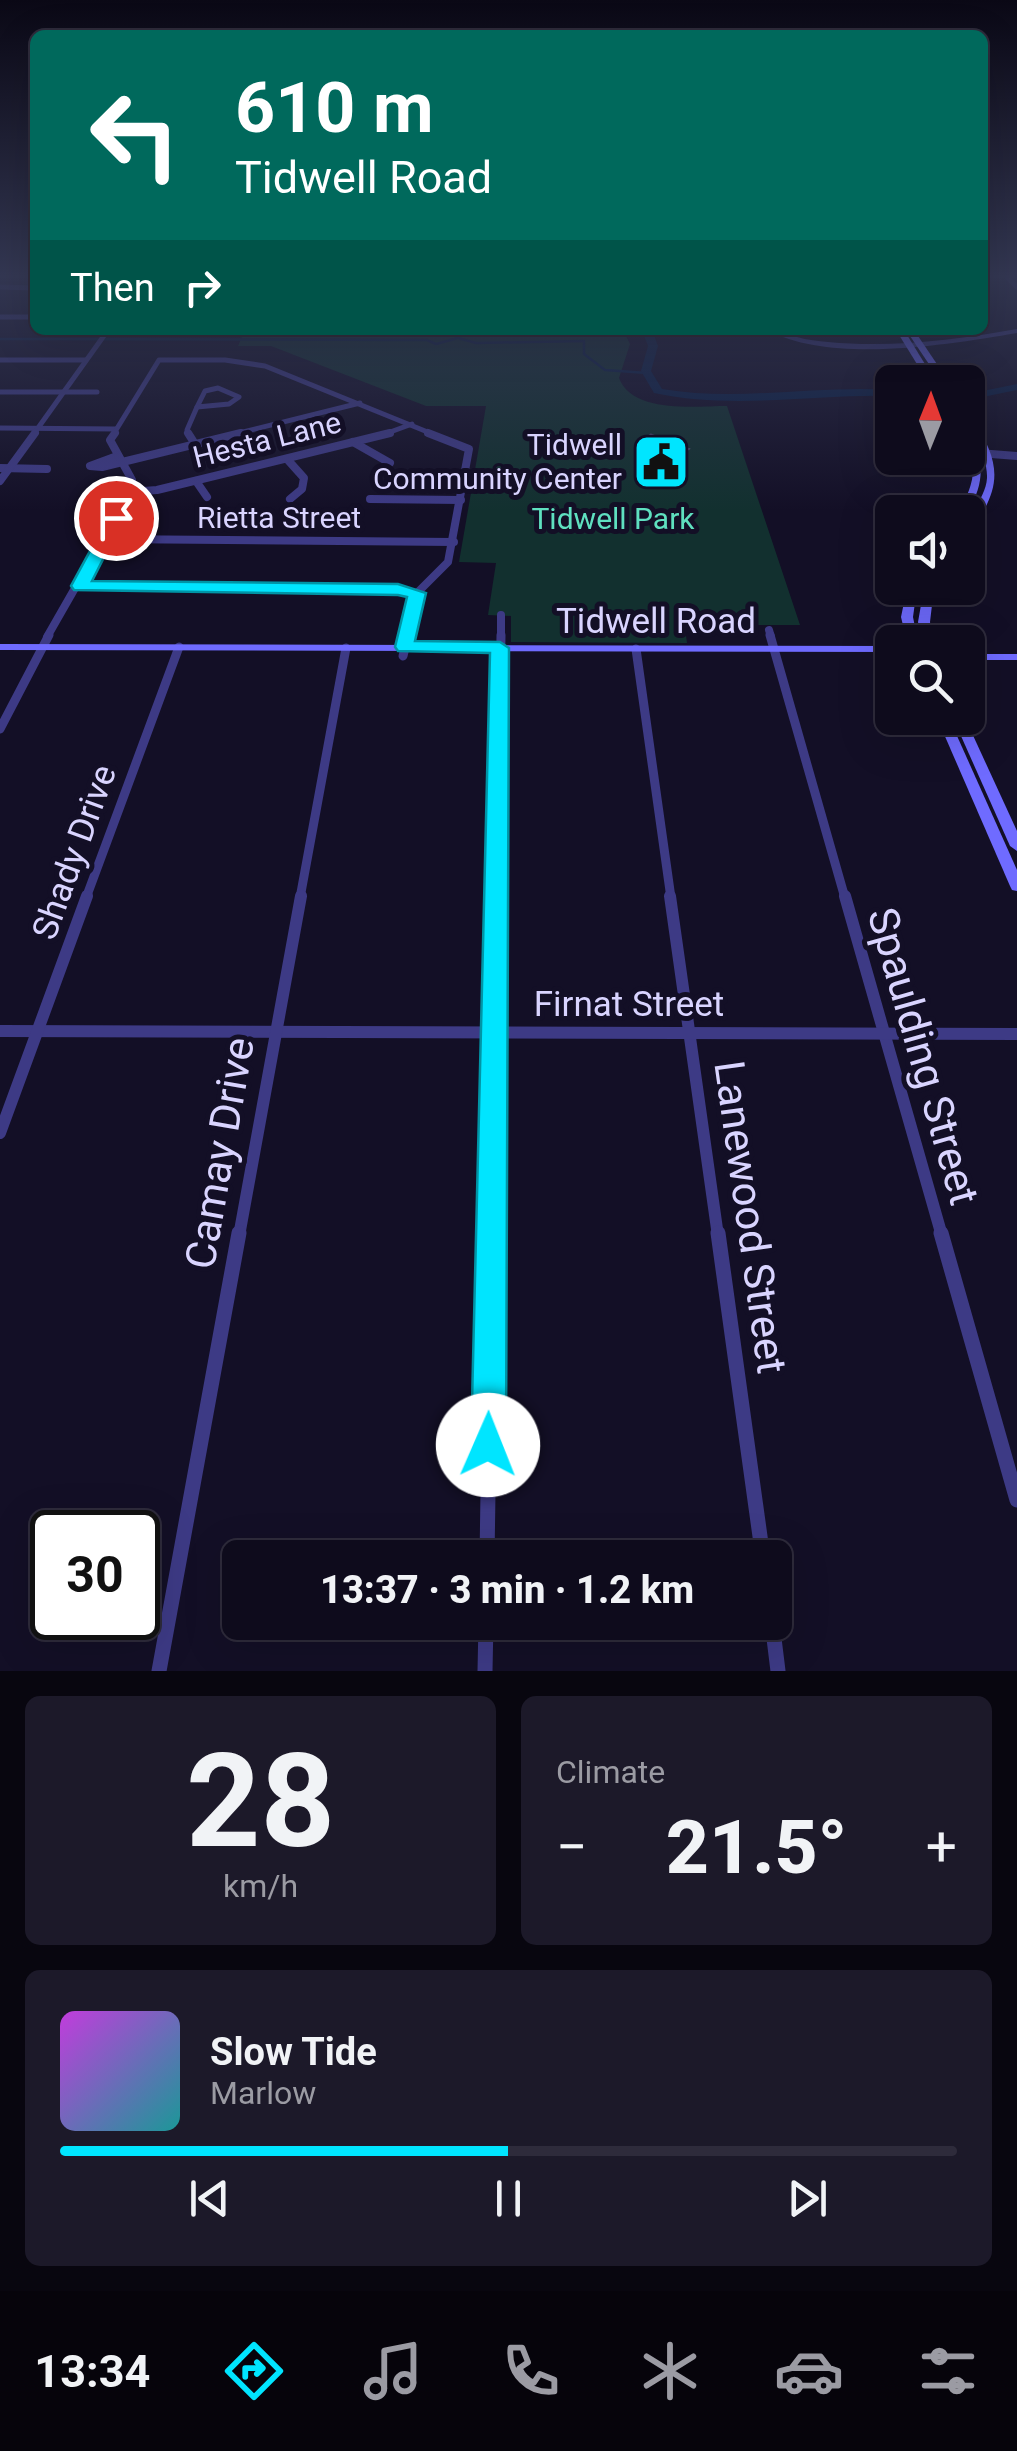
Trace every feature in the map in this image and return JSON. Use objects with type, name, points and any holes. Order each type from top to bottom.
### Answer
[{"type":"main road","points":[[985,447],[993,478],[985,503]]},
{"type":"main road","points":[[974,495],[979,475]]},
{"type":"main road","points":[[976,492],[990,496]]},
{"type":"main road","name":"Tidwell Road","points":[[0,647],[41,651],[637,653],[875,650]]},
{"type":"main road","points":[[985,649],[1017,649]]},
{"type":"main road","name":"Tidwell Road","points":[[0,656],[41,651]]},
{"type":"main road","name":"Tidwell Road","points":[[775,653],[875,656]]},
{"type":"main road","points":[[985,657],[1017,657]]},
{"type":"main road","points":[[951,735],[1017,886]]},
{"type":"main road","points":[[967,735],[1017,846]]},
{"type":"main road","points":[[989,822],[1006,820]]},
{"type":"street","points":[[0,481],[5,468],[90,355]]},
{"type":"street","points":[[0,728],[61,611],[80,586],[130,492],[132,480],[110,440],[159,360],[219,359],[266,366],[470,449],[448,562],[417,593],[404,652]]},
{"type":"street","points":[[0,360],[86,360]]},
{"type":"street","points":[[194,444],[187,430],[197,407],[210,388],[239,397],[229,404],[197,407]]},
{"type":"street","points":[[0,392],[97,392]]},
{"type":"street","points":[[119,459],[360,402]]},
{"type":"street","name":"Hesta Lane","points":[[130,492],[196,481],[412,424]]},
{"type":"street","points":[[0,428],[116,429]]},
{"type":"street","points":[[354,442],[390,462]]},
{"type":"street","points":[[985,454],[1017,456]]},
{"type":"street","points":[[287,459],[304,478],[302,489],[290,499]]},
{"type":"street","points":[[5,468],[47,468]]},
{"type":"street","points":[[196,481],[207,498]]},
{"type":"street","points":[[370,499],[461,500]]},
{"type":"street","name":"Rietta Street","points":[[104,540],[454,542]]},
{"type":"street","points":[[80,586],[378,588],[417,593]]},
{"type":"street","points":[[487,1540],[501,615]]},
{"type":"street","name":"Spaulding Street","points":[[768,630],[1017,1500]]},
{"type":"street","name":"Shady Drive","points":[[0,1133],[178,651]]},
{"type":"street","name":"Camay Drive","points":[[159,1671],[345,652]]},
{"type":"street","name":"Lanewood Street","points":[[637,653],[761,1540]]},
{"type":"street","name":"Firnat Street","points":[[0,1031],[1017,1034]]},
{"type":"street","points":[[485,1671],[486,1640]]},
{"type":"street","points":[[774,1640],[778,1671]]},
{"type":"green space","name":"Tidwell Park","points":[[294,355],[626,355],[619,378],[637,398],[666,406],[727,406],[800,625],[701,625],[699,621],[684,621],[687,643],[511,642],[511,616],[488,615],[496,563],[459,562],[486,406],[426,406]]},
{"type":"building","points":[[651,435],[688,449],[675,457],[638,443]]},
{"type":"waterway","points":[[585,355],[605,370],[647,373]]},
{"type":"waterway","points":[[650,355],[646,371],[658,391],[685,396],[744,398],[875,392]]},
{"type":"waterway","points":[[985,394],[1017,387]]},
{"type":"place","name":"Tidwell Community Center","points":[[661,462]]},
{"type":"route","points":[[116,518],[80,586],[398,590],[417,593],[405,647],[500,648],[488,1445]]}]
